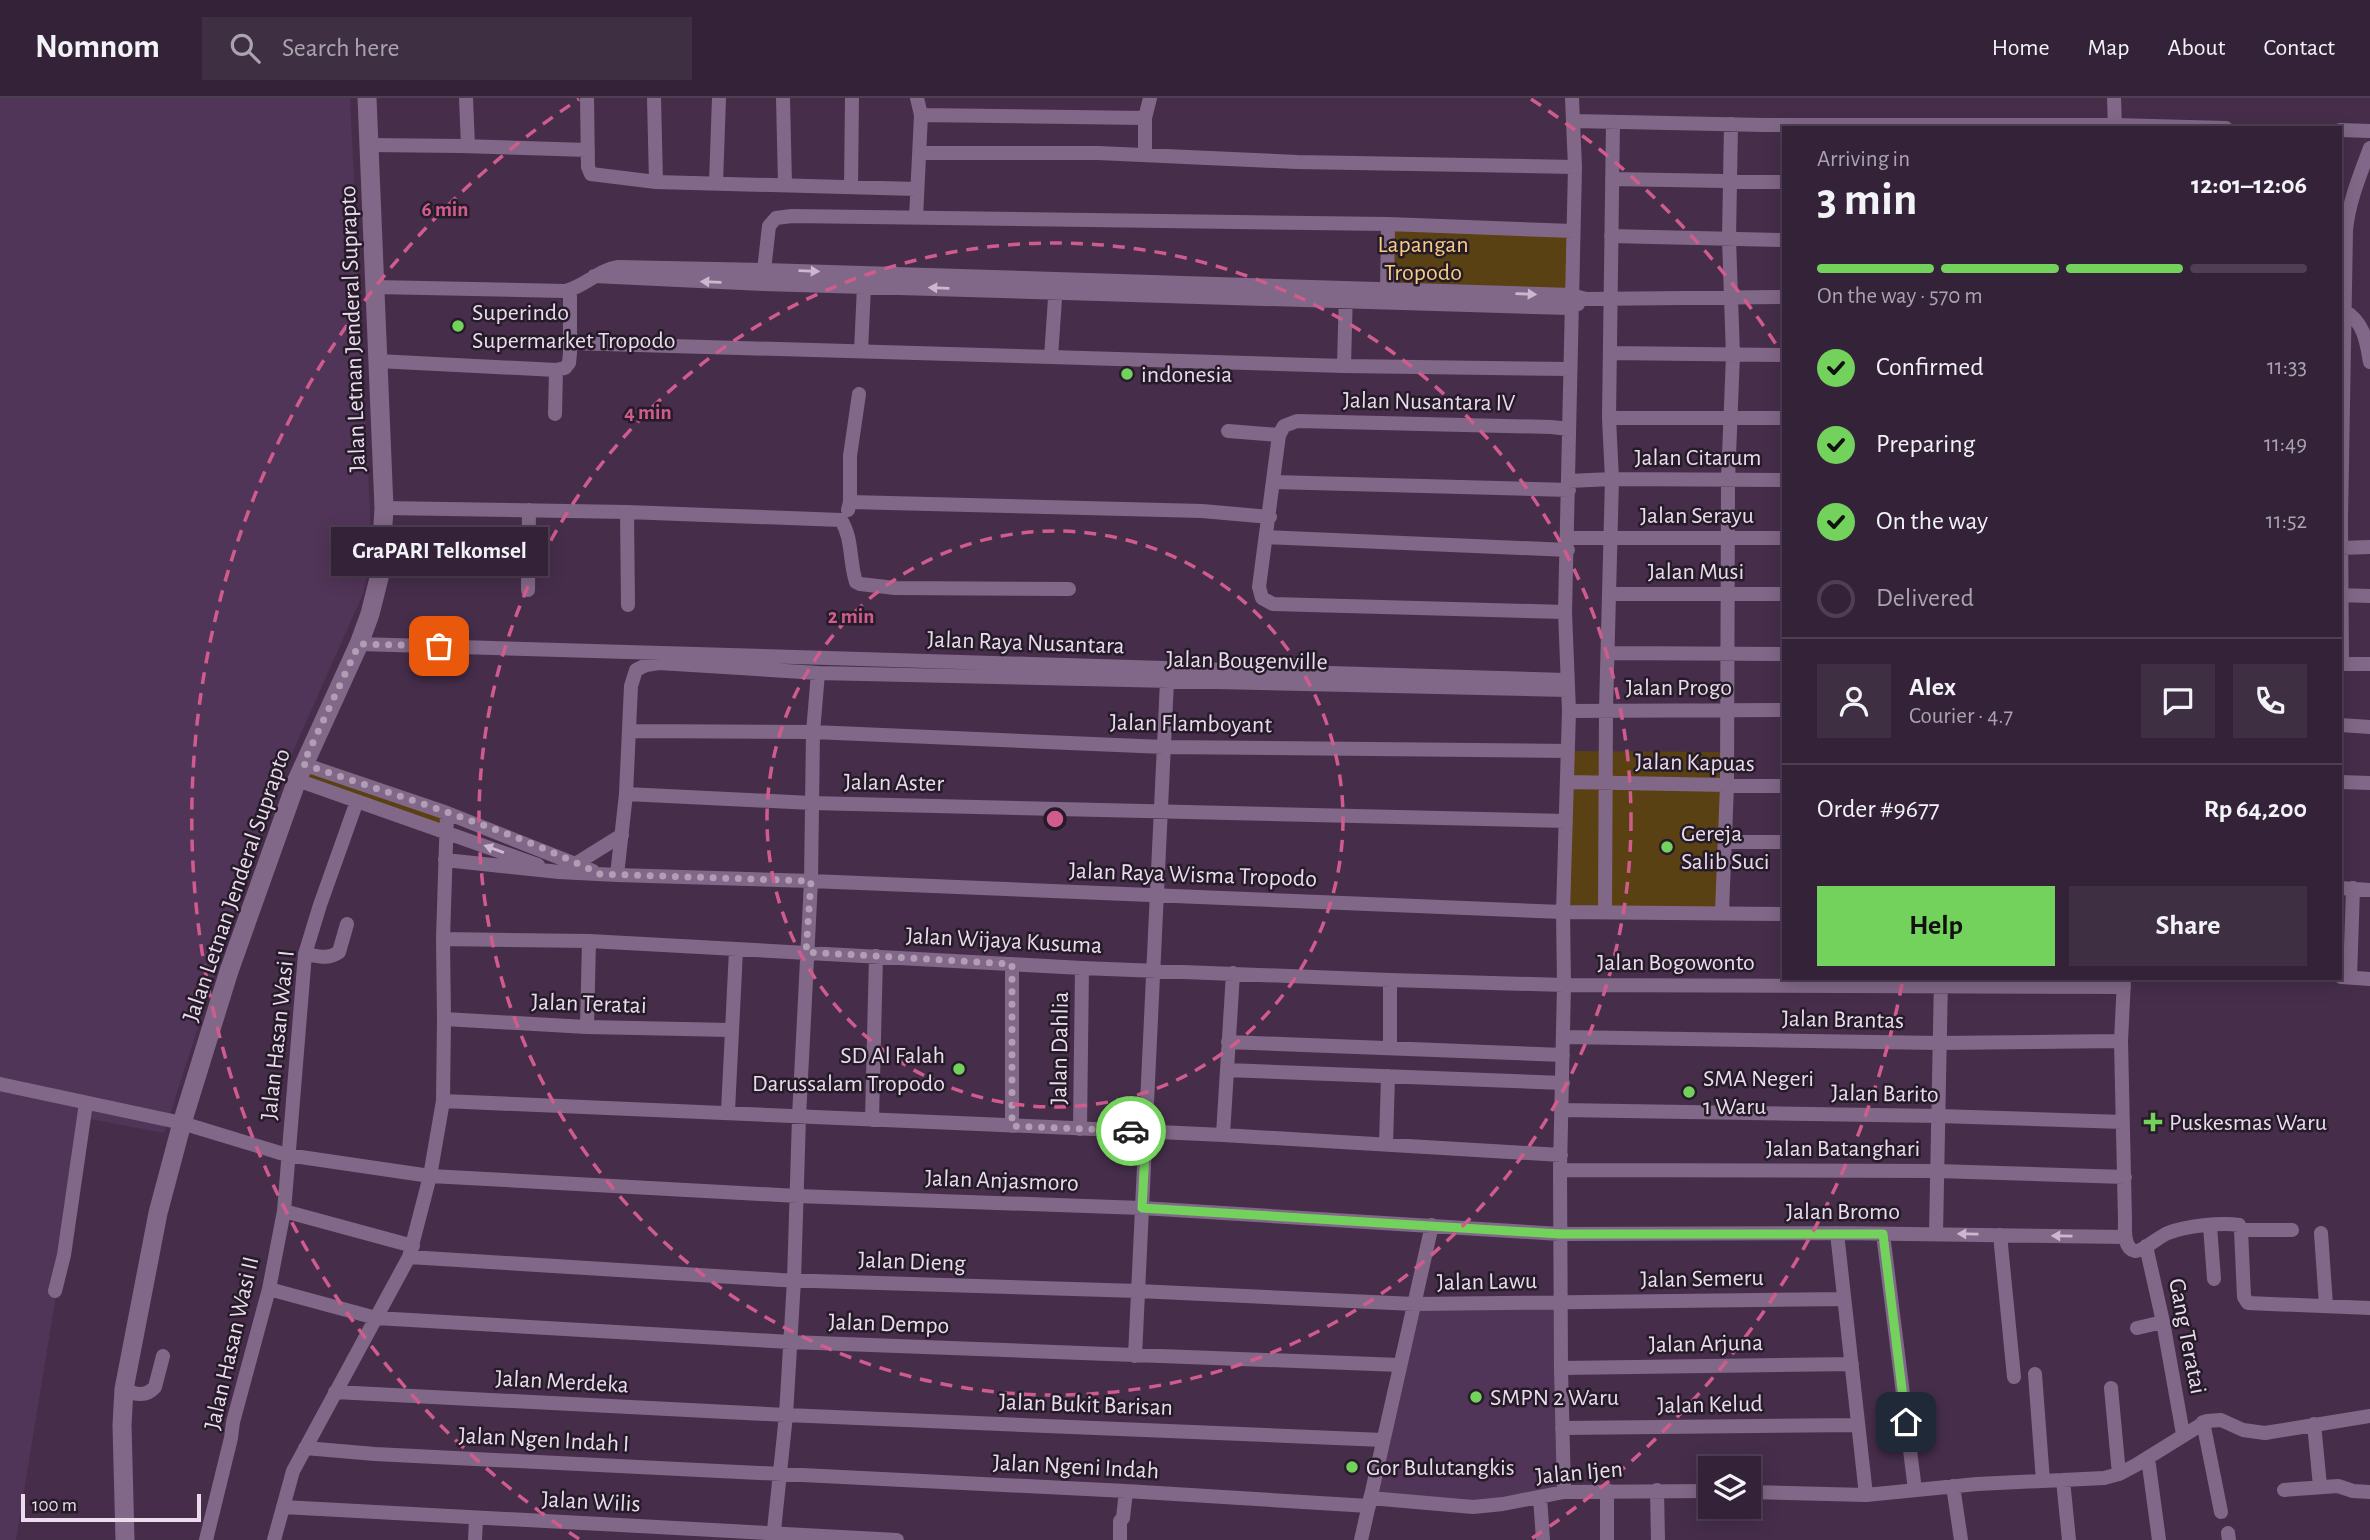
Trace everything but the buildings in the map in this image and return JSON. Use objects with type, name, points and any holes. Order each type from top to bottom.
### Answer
[{"type":"main road","name":"Jalan Letnan Jenderal Suprapto","points":[[125,1540],[122,1425],[124,1389],[158,1213],[174,1152],[229,971],[300,772],[359,644],[380,574],[384,508],[367,98]]},
{"type":"street","points":[[466,98],[468,146]]},
{"type":"street","points":[[587,98],[591,174],[656,182],[917,189]]},
{"type":"street","points":[[654,98],[656,182]]},
{"type":"street","points":[[716,183],[719,98]]},
{"type":"street","points":[[783,98],[785,184]]},
{"type":"street","points":[[851,187],[852,98]]},
{"type":"street","points":[[916,98],[921,115],[916,218]]},
{"type":"street","points":[[1145,155],[1145,118],[1150,98]]},
{"type":"street","points":[[1564,1492],[1560,1170],[1563,912],[1568,751],[1572,711],[1565,687],[1575,167],[1572,98]]},
{"type":"street","points":[[2114,98],[2115,126]]},
{"type":"street","points":[[921,115],[1145,118]]},
{"type":"street","points":[[1573,121],[1878,126]]},
{"type":"street","points":[[1605,912],[1606,710],[1612,479],[1609,418],[1613,122]]},
{"type":"street","points":[[1722,912],[1726,842],[1728,480],[1733,355],[1729,239],[1731,124]]},
{"type":"street","points":[[2342,130],[2370,131]]},
{"type":"street","points":[[369,145],[588,150]]},
{"type":"street","points":[[2342,358],[2343,247],[2348,216],[2370,148]]},
{"type":"street","points":[[920,153],[1145,155],[1297,162],[1575,167]]},
{"type":"street","points":[[1612,179],[1782,182]]},
{"type":"street","points":[[2342,185],[2357,185]]},
{"type":"street","points":[[763,277],[769,226],[776,218],[792,216],[1388,224],[1573,231]]},
{"type":"street","points":[[1387,290],[1388,224]]},
{"type":"street","points":[[1611,236],[1782,240]]},
{"type":"street","points":[[375,287],[570,290],[594,276],[763,277],[1571,301],[1782,297]]},
{"type":"street","points":[[763,277],[864,286],[1056,286]]},
{"type":"street","points":[[861,351],[864,286]]},
{"type":"street","points":[[1051,357],[1056,286]]},
{"type":"street","points":[[377,361],[556,370],[568,364],[570,290]]},
{"type":"street","points":[[1346,294],[1387,290],[1571,301]]},
{"type":"street","points":[[1344,366],[1346,294]]},
{"type":"street","points":[[2343,306],[2356,318],[2364,331],[2370,362]]},
{"type":"street","points":[[570,343],[1344,366],[1570,369]]},
{"type":"street","points":[[1610,353],[1782,355]]},
{"type":"street","points":[[555,414],[556,370]]},
{"type":"street","points":[[384,508],[627,512],[841,520],[846,515],[850,502],[850,456],[859,394]]},
{"type":"street","points":[[1609,418],[1782,418]]},
{"type":"street","name":"Jalan Nusantara IV","points":[[1279,435],[1288,423],[1297,421],[1569,429]]},
{"type":"street","points":[[1228,431],[1279,435],[1259,587],[1260,595],[1268,603],[1566,612]]},
{"type":"street","name":"Jalan Citarum","points":[[1273,482],[1569,486],[1612,479],[1782,480]]},
{"type":"street","points":[[850,502],[1202,511],[1270,517]]},
{"type":"street","points":[[528,590],[529,510]]},
{"type":"street","points":[[627,512],[628,605]]},
{"type":"street","points":[[841,520],[849,532],[853,573],[856,582],[860,584],[895,589],[1069,589]]},
{"type":"street","name":"Jalan Serayu","points":[[1266,537],[1568,544],[1611,538],[1782,538]]},
{"type":"street","points":[[2342,548],[2370,547]]},
{"type":"street","name":"Jalan Musi","points":[[1609,594],[1782,594]]},
{"type":"street","points":[[2342,595],[2370,596]]},
{"type":"street","name":"Jalan Raya Nusantara","points":[[359,644],[1565,687]]},
{"type":"street","points":[[1609,653],[1782,654]]},
{"type":"street","name":"Jalan Bougenville","points":[[630,731],[632,677],[639,668],[659,663],[818,673],[1565,687]]},
{"type":"street","points":[[2342,664],[2370,664]]},
{"type":"street","points":[[773,1536],[786,1415],[794,1280],[811,881],[813,732],[818,673]]},
{"type":"street","points":[[1135,1356],[1167,681]]},
{"type":"street","name":"Jalan Progo","points":[[1572,711],[1782,710]]},
{"type":"street","points":[[2342,725],[2370,727]]},
{"type":"street","points":[[617,876],[630,731]]},
{"type":"street","name":"Jalan Flamboyant","points":[[630,731],[813,732],[1164,747],[1568,751]]},
{"type":"street","points":[[300,772],[357,801],[559,872]]},
{"type":"street","points":[[300,772],[447,813],[600,874]]},
{"type":"street","name":"Jalan Kapuas","points":[[1568,782],[1782,786]]},
{"type":"street","points":[[2342,782],[2370,783]]},
{"type":"street","name":"Jalan Aster","points":[[626,794],[811,803],[1566,821]]},
{"type":"street","name":"Jalan Hasan Wasi I","points":[[287,1155],[305,954],[357,801]]},
{"type":"street","points":[[274,1540],[293,1471],[411,1251],[435,1176],[443,1101],[443,939],[447,813]]},
{"type":"street","points":[[577,863],[622,835]]},
{"type":"street","points":[[1726,842],[1782,842]]},
{"type":"street","points":[[445,860],[600,874]]},
{"type":"street","name":"Jalan Raya Wisma Tropodo","points":[[600,874],[1563,912],[1782,914]]},
{"type":"street","points":[[2370,890],[2346,888],[2345,978],[2370,979]]},
{"type":"street","points":[[305,954],[333,957],[340,953],[347,924]]},
{"type":"street","name":"Jalan Wijaya Kusuma","points":[[443,939],[589,942],[1082,968],[1564,985]]},
{"type":"street","points":[[587,1027],[589,942]]},
{"type":"street","points":[[728,1111],[736,950]]},
{"type":"street","points":[[872,1120],[876,956]]},
{"type":"street","points":[[1012,964],[1012,1126]]},
{"type":"street","name":"Jalan Dahlia","points":[[1080,1129],[1082,968]]},
{"type":"street","points":[[1223,1135],[1233,973]]},
{"type":"street","points":[[1390,980],[1390,1047]]},
{"type":"street","points":[[1936,1234],[1941,982]]},
{"type":"street","points":[[2124,983],[2121,1041],[2124,1221],[2125,1237],[2133,1250],[2140,1251],[2178,1230],[2235,1224],[2239,1225],[2241,1230],[2244,1294],[2248,1303],[2370,1308]]},
{"type":"street","name":"Jalan Bogowonto","points":[[1564,985],[2124,983]]},
{"type":"street","name":"Jalan Teratai","points":[[444,1019],[587,1027],[731,1030]]},
{"type":"street","name":"Jalan Brantas","points":[[1563,1037],[1939,1043],[2121,1041]]},
{"type":"street","points":[[1228,1042],[1563,1055]]},
{"type":"street","points":[[1227,1070],[1563,1083]]},
{"type":"street","points":[[1386,1145],[1388,1076]]},
{"type":"street","name":"Jalan Anjasmoro","points":[[0,1084],[182,1123],[287,1155],[435,1176],[797,1196],[1142,1208],[1560,1234]]},
{"type":"street","points":[[443,1101],[728,1111],[799,1117],[1223,1135],[1561,1155]]},
{"type":"street","points":[[55,1291],[64,1255],[86,1103]]},
{"type":"street","name":"Jalan Barito","points":[[1561,1110],[2123,1122]]},
{"type":"street","name":"Jalan Hasan Wasi II","points":[[206,1540],[232,1438],[233,1422],[269,1289],[284,1211],[287,1155]]},
{"type":"street","name":"Jalan Batanghari","points":[[1560,1170],[1938,1171],[2125,1177]]},
{"type":"street","name":"Jalan Dieng","points":[[284,1211],[411,1251],[794,1280],[1138,1291],[1414,1304]]},
{"type":"street","points":[[1361,1540],[1432,1226]]},
{"type":"street","points":[[2210,1226],[2214,1279]]},
{"type":"street","points":[[2241,1230],[2292,1230]]},
{"type":"street","points":[[1837,1233],[1866,1495]]},
{"type":"street","name":"Jalan Bromo","points":[[1560,1234],[1837,1233],[2125,1237]]},
{"type":"street","points":[[2321,1233],[2326,1305]]},
{"type":"street","points":[[1883,1234],[1915,1490]]},
{"type":"street","points":[[2000,1235],[2014,1377]]},
{"type":"street","name":"Gang Teratai","points":[[2147,1246],[2183,1434]]},
{"type":"street","name":"Jalan Dempo","points":[[269,1289],[376,1318],[790,1342],[1400,1365]]},
{"type":"street","name":"Jalan Semeru","points":[[1561,1303],[1844,1299]]},
{"type":"street","name":"Jalan Lawu","points":[[1414,1304],[1561,1303]]},
{"type":"street","points":[[2137,1328],[2163,1322]]},
{"type":"street","points":[[124,1389],[135,1395],[152,1391],[163,1356]]},
{"type":"street","name":"Jalan Arjuna","points":[[1561,1368],[1852,1364]]},
{"type":"street","points":[[2035,1374],[2043,1481]]},
{"type":"street","points":[[2111,1388],[2119,1474]]},
{"type":"street","name":"Jalan Merdeka","points":[[335,1392],[786,1415]]},
{"type":"street","name":"Jalan Bukit Barisan","points":[[786,1415],[1383,1440]]},
{"type":"street","points":[[1761,1492],[1866,1495],[1953,1486],[2104,1478],[2119,1474],[2148,1458],[2203,1422],[2221,1420],[2254,1433],[2370,1416]]},
{"type":"street","points":[[2203,1422],[2221,1512]]},
{"type":"street","points":[[2314,1424],[2320,1486]]},
{"type":"street","name":"Jalan Kelud","points":[[1562,1428],[1858,1425]]},
{"type":"street","name":"Jalan Ngen Indah I","points":[[305,1448],[375,1454],[781,1473]]},
{"type":"street","points":[[2148,1458],[2159,1540]]},
{"type":"street","name":"Jalan Ngeni Indah","points":[[781,1473],[1369,1502]]},
{"type":"street","points":[[2063,1480],[2069,1540]]},
{"type":"street","points":[[1953,1486],[1961,1540]]},
{"type":"street","points":[[2284,1490],[2338,1486],[2353,1491],[2370,1492]]},
{"type":"street","points":[[1607,1490],[1607,1540]]},
{"type":"street","points":[[1657,1490],[1658,1540]]},
{"type":"street","points":[[1120,1540],[1120,1521],[1124,1518],[1126,1491]]},
{"type":"street","name":"Jalan Ijen","points":[[1369,1502],[1473,1507],[1564,1492],[1698,1491]]},
{"type":"street","points":[[1540,1497],[1542,1540]]},
{"type":"street","name":"Jalan Wilis","points":[[282,1507],[773,1536],[897,1540]]},
{"type":"street","points":[[475,1540],[476,1518]]},
{"type":"shaded area","points":[[0,98],[350,98],[372,555],[363,594],[269,805],[164,1133],[85,1118],[16,1540],[0,1540]]},
{"type":"shaded area","name":"SMPN 2 Waru","points":[[1560,1302],[1561,1490],[1498,1504],[1366,1494],[1417,1305]]},
{"type":"green space","name":"Lapangan Tropodo","points":[[1388,224],[1573,231],[1571,295],[1387,290]]},
{"type":"green space","points":[[1568,751],[1728,752],[1722,912],[1563,912]]},
{"type":"green space","points":[[306,767],[445,812],[448,831],[299,781]]},
{"type":"way so far","points":[[439,646],[359,644],[303,764],[447,813],[600,874],[811,881],[806,952],[1012,964],[1012,1126],[1131,1131]]},
{"type":"place","name":"Superindo Supermarket Tropodo","points":[[458,326]]},
{"type":"place","name":"indonesia","points":[[1127,374]]},
{"type":"place","name":"GraPARI Telkomsel","points":[[439,646]]},
{"type":"place","name":"Gereja Salib Suci","points":[[1667,847]]},
{"type":"place","name":"SD Al Falah Darussalam Tropodo","points":[[959,1069]]},
{"type":"place","name":"SMA Negeri 1 Waru","points":[[1689,1092]]},
{"type":"place","name":"Puskesmas Waru","points":[[2153,1122]]},
{"type":"place","name":"SMPN 2 Waru","points":[[1476,1397]]},
{"type":"place","name":"Gor Bulutangkis","points":[[1352,1467]]},
{"type":"route","points":[[1131,1131],[1146,1132],[1142,1208],[1560,1234],[1883,1234],[1906,1422]]}]
